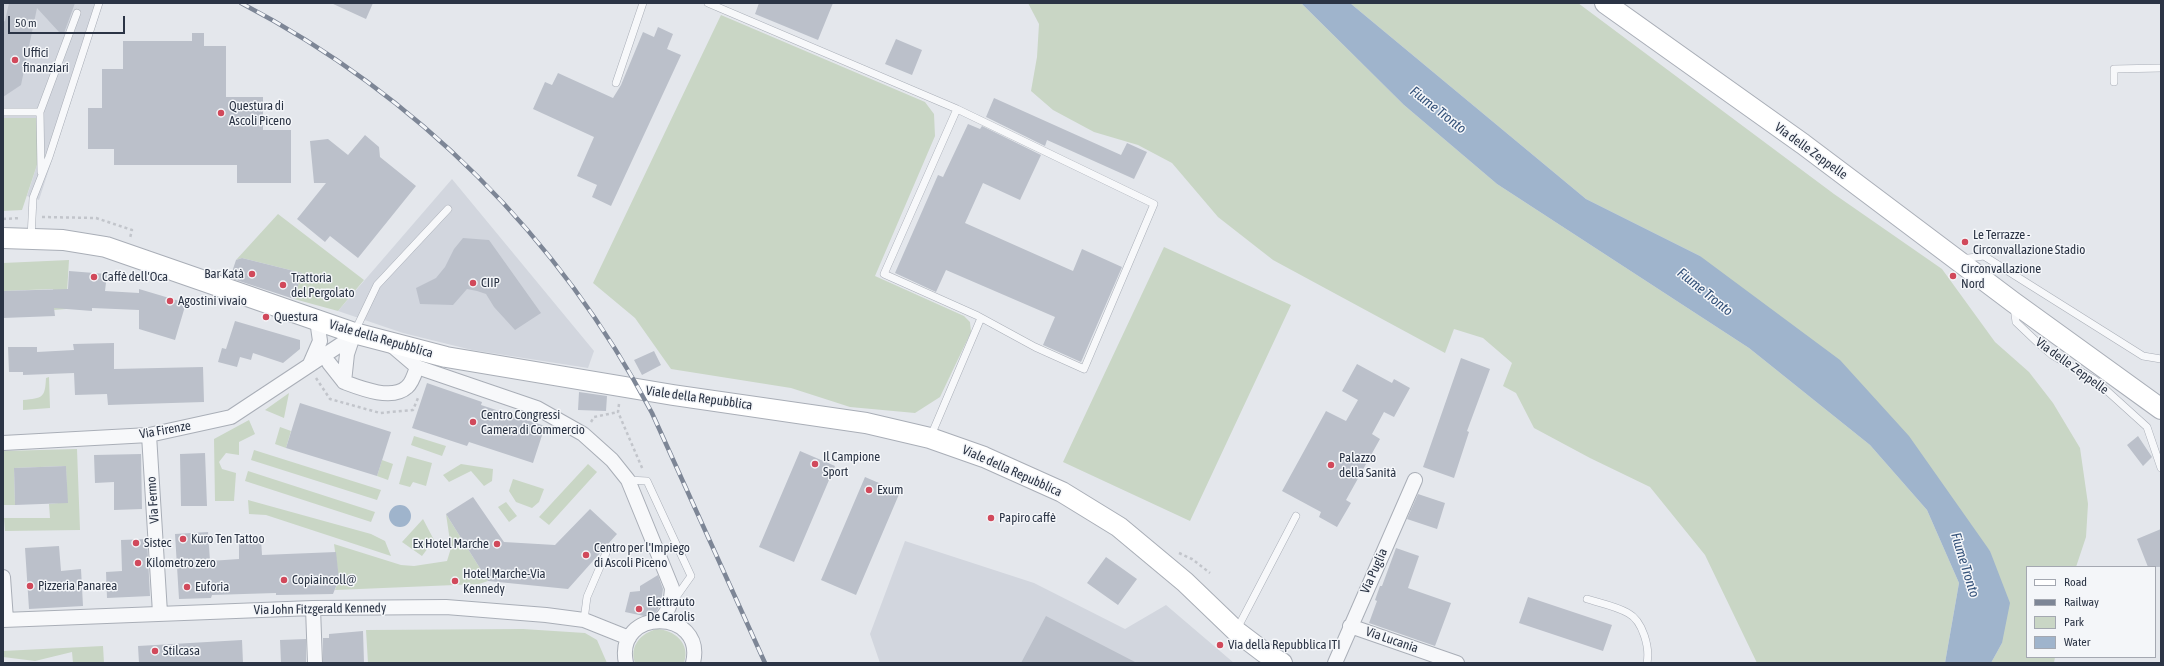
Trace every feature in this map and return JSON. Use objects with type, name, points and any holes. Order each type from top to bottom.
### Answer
[{"type":"street","name":"Via delle Zeppelle","points":[[1605,3],[1803,144],[2013,302],[2161,409]]},
{"type":"street","name":"Viale della Repubblica","points":[[3,238],[30,238],[88,242],[125,253],[354,333],[446,357],[673,395],[866,423],[930,438],[984,457],[1034,478],[1082,504],[1118,527],[1179,577],[1236,631],[1265,653],[1282,663]]},
{"type":"street","points":[[310,364],[320,341],[317,320]]},
{"type":"street","name":"Via Firenze","points":[[3,443],[149,435],[231,417],[343,343],[354,333]]},
{"type":"street","points":[[344,382],[348,354],[354,333]]},
{"type":"street","points":[[388,342],[417,367],[537,408],[583,434],[612,460],[628,480],[672,588],[671,603],[667,612],[660,620]]},
{"type":"street","points":[[329,363],[344,382],[374,392],[396,392],[407,387],[417,367]]},
{"type":"street","name":"Via Fermo","points":[[149,435],[160,613]]},
{"type":"street","name":"Via Puglia","points":[[1335,663],[1415,480]]},
{"type":"street","points":[[3,577],[5,620]]},
{"type":"street","name":"Via John Fitzgerald Kennedy","points":[[5,620],[313,608],[446,607],[546,615],[584,620],[629,638]]},
{"type":"street","points":[[313,608],[315,663]]},
{"type":"street","points":[[626,663],[625,647],[629,638],[637,628],[648,622],[660,620],[679,626],[686,633],[692,641],[694,651],[693,663]]},
{"type":"street","name":"Via Lucania","points":[[1350,626],[1457,663]]},
{"type":"lane","points":[[30,238],[33,198],[41,174],[49,157],[99,3]]},
{"type":"lane","points":[[616,83],[643,3]]},
{"type":"lane","points":[[708,3],[957,109],[1154,204],[1084,368],[1035,347],[981,318],[884,274],[957,109]]},
{"type":"lane","points":[[41,174],[40,112],[78,13]]},
{"type":"lane","points":[[2114,82],[2114,69],[2161,68]]},
{"type":"lane","points":[[3,112],[40,112]]},
{"type":"lane","points":[[354,333],[365,307],[377,285],[448,209]]},
{"type":"lane","points":[[1955,259],[1984,256],[2143,356],[2161,359]]},
{"type":"lane","name":"Via delle Zeppelle","points":[[2013,302],[2016,322],[2052,355],[2095,380],[2148,427],[2161,468]]},
{"type":"lane","points":[[930,438],[981,318]]},
{"type":"lane","points":[[628,480],[647,481],[690,576],[671,603]]},
{"type":"lane","points":[[1236,631],[1296,516]]},
{"type":"lane","points":[[584,620],[587,597],[606,553]]},
{"type":"lane","points":[[1587,599],[1630,613],[1640,625],[1648,655],[1647,663]]},
{"type":"path","points":[[48,217],[96,218],[132,230]]},
{"type":"path","points":[[3,219],[15,218]]},
{"type":"path","points":[[619,398],[618,412],[647,481]]},
{"type":"path","points":[[594,417],[618,412]]},
{"type":"shaded area","points":[[3,3],[103,3],[39,200],[27,196],[37,165],[37,118],[3,118]]},
{"type":"shaded area","points":[[452,179],[594,351],[588,368],[472,350],[403,333],[338,311]]},
{"type":"shaded area","points":[[905,541],[1034,583],[1125,629],[1166,605],[1234,663],[880,663],[870,634]]},
{"type":"green space","points":[[1028,3],[1301,3],[1404,105],[1497,184],[1749,348],[1870,445],[1927,510],[1959,583],[1945,663],[1757,663],[1705,555],[1650,487],[1590,458],[1534,428],[1516,393],[1503,386],[1512,363],[1483,338],[1454,329],[1445,353],[1273,260],[1218,217],[1172,163],[1138,145],[1094,132],[1053,110],[1031,91],[1037,57],[1039,24]]},
{"type":"green space","points":[[1350,3],[1578,3],[1834,194],[1942,269],[1995,342],[2029,372],[2053,403],[2080,448],[2088,504],[2086,537],[2076,566],[2026,566],[2026,658],[2055,658],[2054,663],[1991,663],[2002,643],[1990,551],[1700,256],[1586,199]]},
{"type":"green space","points":[[721,15],[925,102],[934,114],[935,136],[875,276],[964,316],[970,322],[971,332],[940,397],[915,413],[850,407],[791,388],[671,369],[635,318],[593,283]]},
{"type":"green space","points":[[3,118],[37,118],[37,165],[22,210],[3,211]]},
{"type":"green space","points":[[278,214],[364,280],[338,311],[294,299],[302,273],[242,258],[236,260]]},
{"type":"green space","points":[[1164,247],[1291,305],[1190,521],[1063,462]]},
{"type":"green space","points":[[69,260],[66,309],[54,310],[53,289],[3,291],[3,263]]},
{"type":"green space","points":[[49,377],[50,408],[23,410],[23,400],[35,399],[42,396],[45,390],[46,378]]},
{"type":"green space","points":[[289,393],[284,418],[265,410]]},
{"type":"green space","points":[[249,420],[255,434],[239,442],[239,455],[226,453],[219,462],[222,469],[236,473],[234,501],[215,501],[214,439]]},
{"type":"green space","points":[[280,427],[291,431],[286,448],[275,444]]},
{"type":"green space","points":[[414,436],[446,446],[442,456],[411,445]]},
{"type":"green space","points":[[77,449],[80,530],[5,531],[4,518],[50,518],[49,504],[67,502],[66,466],[14,468],[15,505],[3,505],[3,451]]},
{"type":"green space","points":[[254,450],[381,490],[377,500],[251,460]]},
{"type":"green space","points":[[407,456],[432,463],[426,486],[413,482],[410,487],[399,484]]},
{"type":"green space","points":[[382,460],[393,464],[388,480],[377,476]]},
{"type":"green space","points":[[461,464],[493,469],[492,481],[484,486],[471,471],[449,482],[443,475]]},
{"type":"green space","points":[[588,464],[597,472],[549,525],[539,517]]},
{"type":"green space","points":[[248,471],[375,512],[371,522],[245,481]]},
{"type":"green space","points":[[513,479],[544,489],[539,502],[532,508],[516,502],[509,491]]},
{"type":"green space","points":[[248,500],[371,534],[385,541],[391,556],[266,515],[249,514]]},
{"type":"green space","points":[[506,502],[517,516],[509,522],[498,507]]},
{"type":"green space","points":[[446,514],[488,581],[479,584],[335,590],[339,579],[334,544],[401,565],[414,566],[447,561],[451,548]]},
{"type":"green space","points":[[423,519],[434,540],[422,556],[402,542]]},
{"type":"green space","points":[[523,629],[585,633],[597,640],[607,663],[368,663],[366,630]]},
{"type":"green space","points":[[657,629],[669,632],[680,639],[685,649],[686,656],[684,663],[635,663],[634,651],[638,641],[641,637]]},
{"type":"green space","points":[[103,646],[104,663],[73,663],[72,652],[35,661],[3,657],[3,651]]},
{"type":"water","name":"Fiume Tronto","points":[[1301,3],[1350,3],[1586,199],[1700,256],[1840,360],[1909,436],[1990,551],[2010,603],[2002,643],[1991,663],[1945,663],[1959,583],[1927,510],[1870,445],[1749,348],[1497,184],[1404,105]]},
{"type":"water","points":[[400,505],[408,508],[411,516],[408,524],[400,527],[392,524],[389,516],[392,508]]},
{"type":"building","name":"Uffici finanziari","points":[[9,3],[75,3],[64,33],[59,32],[37,8],[21,85],[3,97],[3,22],[5,21]]},
{"type":"building","points":[[331,3],[373,3],[366,19]]},
{"type":"building","points":[[759,3],[833,3],[818,40],[755,14]]},
{"type":"building","points":[[658,27],[673,34],[667,49],[681,55],[611,206],[592,197],[597,185],[577,176],[594,137],[533,109],[545,82],[552,85],[558,73],[613,98],[621,85],[643,32],[654,37]]},
{"type":"building","points":[[192,33],[204,33],[204,46],[226,46],[226,97],[263,97],[263,130],[291,130],[291,183],[237,183],[237,165],[114,165],[114,149],[88,149],[88,108],[102,108],[102,69],[123,69],[123,41],[192,41]]},
{"type":"building","points":[[896,39],[922,50],[912,75],[885,64]]},
{"type":"building","points":[[994,98],[1121,155],[1127,143],[1147,152],[1134,179],[1047,140],[1045,146],[986,117]]},
{"type":"building","points":[[968,124],[980,129],[982,126],[1041,155],[1020,200],[983,183],[965,223],[1073,271],[1082,249],[1122,267],[1081,362],[1043,345],[1055,317],[946,270],[936,292],[895,273],[938,175],[943,177]]},
{"type":"building","points":[[365,135],[379,147],[380,157],[416,186],[358,258],[330,236],[325,242],[297,219],[326,183],[314,183],[310,141],[328,139],[348,155]]},
{"type":"building","name":"CIIP","points":[[463,238],[489,240],[541,313],[515,330],[494,307],[486,294],[477,291],[467,289],[453,305],[420,304],[416,288],[436,278],[445,267],[454,249]]},
{"type":"building","points":[[242,258],[302,273],[294,299],[230,278],[236,260]]},
{"type":"building","points":[[69,271],[107,274],[105,291],[139,293],[139,289],[186,303],[175,340],[139,329],[139,310],[92,308],[92,311],[54,308],[55,316],[3,318],[3,291],[68,289]]},
{"type":"building","points":[[235,321],[300,340],[300,349],[283,363],[253,353],[251,360],[240,357],[237,367],[218,362],[222,348],[226,349]]},
{"type":"building","points":[[114,343],[114,369],[203,367],[204,402],[108,405],[107,394],[75,395],[74,373],[23,375],[23,372],[9,372],[8,347],[37,347],[37,352],[74,350],[73,344]]},
{"type":"building","points":[[654,351],[661,365],[642,375],[634,360]]},
{"type":"building","points":[[1461,358],[1490,369],[1467,431],[1469,432],[1454,478],[1423,467]]},
{"type":"building","name":"Palazzo della Sanità","points":[[1357,364],[1392,383],[1394,379],[1410,388],[1394,417],[1384,412],[1372,434],[1380,439],[1346,500],[1351,503],[1337,527],[1319,517],[1321,512],[1282,491],[1326,411],[1346,421],[1358,400],[1342,391]]},
{"type":"building","name":"Centro Congressi Camera di Commercio","points":[[427,383],[482,402],[481,405],[545,426],[533,463],[469,442],[467,446],[412,428]]},
{"type":"building","points":[[579,392],[607,396],[606,411],[578,410]]},
{"type":"building","points":[[300,403],[391,432],[377,476],[286,448]]},
{"type":"building","points":[[2138,436],[2152,457],[2143,466],[2127,445]]},
{"type":"building","points":[[800,451],[835,466],[794,562],[759,547]]},
{"type":"building","points":[[205,453],[207,506],[181,506],[180,454]]},
{"type":"building","points":[[141,454],[142,509],[114,510],[114,482],[95,483],[94,455]]},
{"type":"building","points":[[66,466],[68,503],[15,505],[14,468]]},
{"type":"building","points":[[865,477],[900,492],[856,595],[821,580]]},
{"type":"building","points":[[1418,494],[1445,503],[1437,529],[1407,519]]},
{"type":"building","name":"Ex Hotel Marche","points":[[473,497],[504,542],[555,545],[590,509],[617,534],[568,589],[488,581],[446,514]]},
{"type":"building","points":[[2161,529],[2161,567],[2148,566],[2137,539]]},
{"type":"building","points":[[208,532],[210,561],[239,559],[239,540],[261,539],[262,555],[336,552],[339,579],[333,594],[276,595],[276,593],[212,595],[211,598],[179,599],[175,534]]},
{"type":"building","points":[[147,539],[150,596],[107,598],[106,572],[122,571],[121,540]]},
{"type":"building","points":[[59,546],[61,571],[81,569],[83,606],[29,609],[25,548]]},
{"type":"building","points":[[1396,548],[1419,556],[1408,588],[1451,603],[1435,646],[1369,623],[1377,601],[1375,600],[1380,586],[1382,586]]},
{"type":"building","points":[[1106,557],[1137,579],[1118,605],[1087,583]]},
{"type":"building","points":[[658,575],[663,589],[661,603],[657,611],[654,614],[644,616],[625,612],[630,592],[640,591],[640,586]]},
{"type":"building","points":[[1528,597],[1612,625],[1603,651],[1519,623]]},
{"type":"building","points":[[1046,616],[1137,663],[1021,663]]},
{"type":"building","points":[[363,631],[364,663],[323,663],[323,638],[329,638],[329,634]]},
{"type":"building","points":[[306,639],[306,663],[281,663],[280,640]]},
{"type":"building","points":[[242,640],[243,663],[139,663],[138,646]]},
{"type":"railway","points":[[241,3],[305,40],[366,81],[424,127],[478,176],[527,230],[573,288],[615,349],[652,413],[765,663]]},
{"type":"place","name":"Uffici finanziari","points":[[15,60]]},
{"type":"place","name":"Questura di Ascoli Piceno","points":[[221,113]]},
{"type":"place","name":"Le Terrazze - Circonvallazione Stadio","points":[[1965,242]]},
{"type":"place","name":"Bar Katà","points":[[252,274]]},
{"type":"place","name":"Circonvallazione Nord","points":[[1953,276]]},
{"type":"place","name":"Caffè dell'Oca","points":[[94,277]]},
{"type":"place","name":"CIIP","points":[[473,283]]},
{"type":"place","name":"Trattoria del Pergolato","points":[[283,285]]},
{"type":"place","name":"Agostini vivaio","points":[[170,301]]},
{"type":"place","name":"Questura","points":[[266,317]]},
{"type":"place","name":"Centro Congressi Camera di Commercio","points":[[473,422]]},
{"type":"place","name":"Il Campione Sport","points":[[815,464]]},
{"type":"place","name":"Palazzo della Sanità","points":[[1331,465]]},
{"type":"place","name":"Exum","points":[[869,490]]},
{"type":"place","name":"Papiro caffè","points":[[991,518]]},
{"type":"place","name":"Kuro Ten Tattoo","points":[[183,539]]},
{"type":"place","name":"Sistec","points":[[136,543]]},
{"type":"place","name":"Ex Hotel Marche","points":[[497,544]]},
{"type":"place","name":"Centro per l'Impiego di Ascoli Piceno","points":[[586,555]]},
{"type":"place","name":"Kilometro zero","points":[[138,563]]},
{"type":"place","name":"Copiaincoll@","points":[[284,580]]},
{"type":"place","name":"Hotel Marche-Via Kennedy","points":[[455,581]]},
{"type":"place","name":"Pizzeria Panarea","points":[[30,586]]},
{"type":"place","name":"Euforia","points":[[187,587]]},
{"type":"place","name":"Elettrauto De Carolis","points":[[639,609]]},
{"type":"place","name":"Via della Repubblica ITI","points":[[1220,645]]},
{"type":"place","name":"Stilcasa","points":[[155,651]]}]
